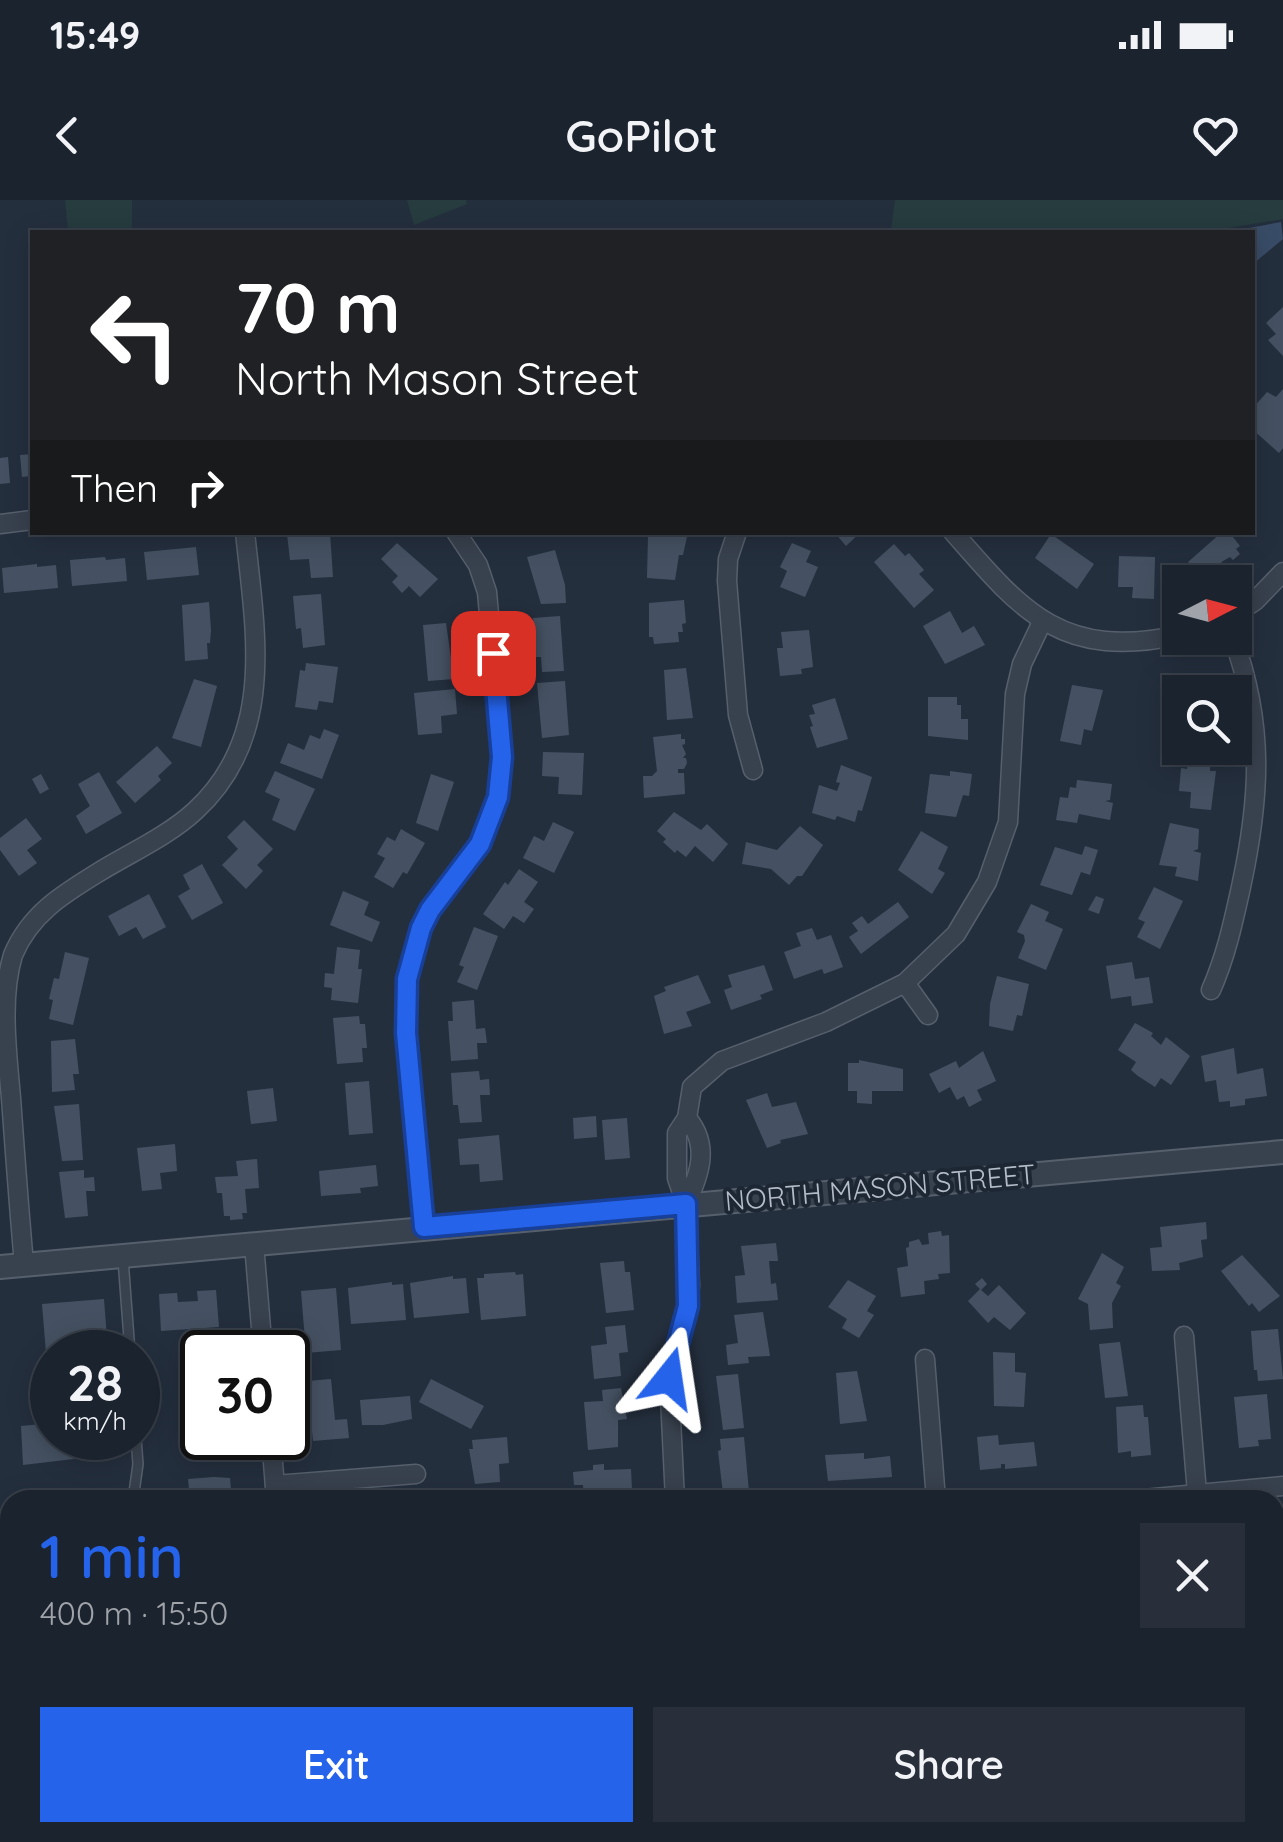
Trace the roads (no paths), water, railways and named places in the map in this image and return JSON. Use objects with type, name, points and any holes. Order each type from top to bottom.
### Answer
[{"type":"street","points":[[0,524],[30,520]]},
{"type":"street","points":[[12,1266],[4,1018],[9,967],[28,928],[50,904],[181,822],[206,800],[230,767],[242,742],[257,678],[245,535]]},
{"type":"street","points":[[424,1227],[406,1033],[407,979],[421,928],[480,844],[494,813],[502,778],[487,592],[478,565],[458,535]]},
{"type":"street","points":[[736,535],[728,559],[727,581],[738,715],[753,770]]},
{"type":"street","points":[[955,535],[998,585],[1042,622],[1075,636],[1120,644],[1162,638]]},
{"type":"street","points":[[1252,603],[1283,572]]},
{"type":"street","points":[[675,1490],[669,1378],[688,1306],[686,1204],[700,1174],[699,1132],[687,1118],[692,1087],[722,1061],[826,1022],[906,984],[956,934],[999,857],[1012,796],[1015,694],[1022,664],[1042,622]]},
{"type":"street","points":[[1211,990],[1226,956],[1255,816],[1258,773],[1252,701],[1238,655]]},
{"type":"street","points":[[906,984],[928,1015]]},
{"type":"street","name":"NORTH MASON STREET","points":[[12,1266],[1283,1152]]},
{"type":"street","points":[[254,1244],[262,1330]]},
{"type":"street","points":[[1184,1336],[1197,1490]]},
{"type":"street","points":[[924,1359],[935,1490]]},
{"type":"street","points":[[273,1460],[275,1490]]},
{"type":"street","points":[[291,1490],[416,1474]]},
{"type":"street","points":[[1234,1490],[1283,1486]]},
{"type":"lane","points":[[123,1256],[128,1330]]},
{"type":"lane","points":[[134,1490],[138,1460]]},
{"type":"water","points":[[1281,222],[1283,239],[1255,262],[1255,230],[1239,230]]}]
